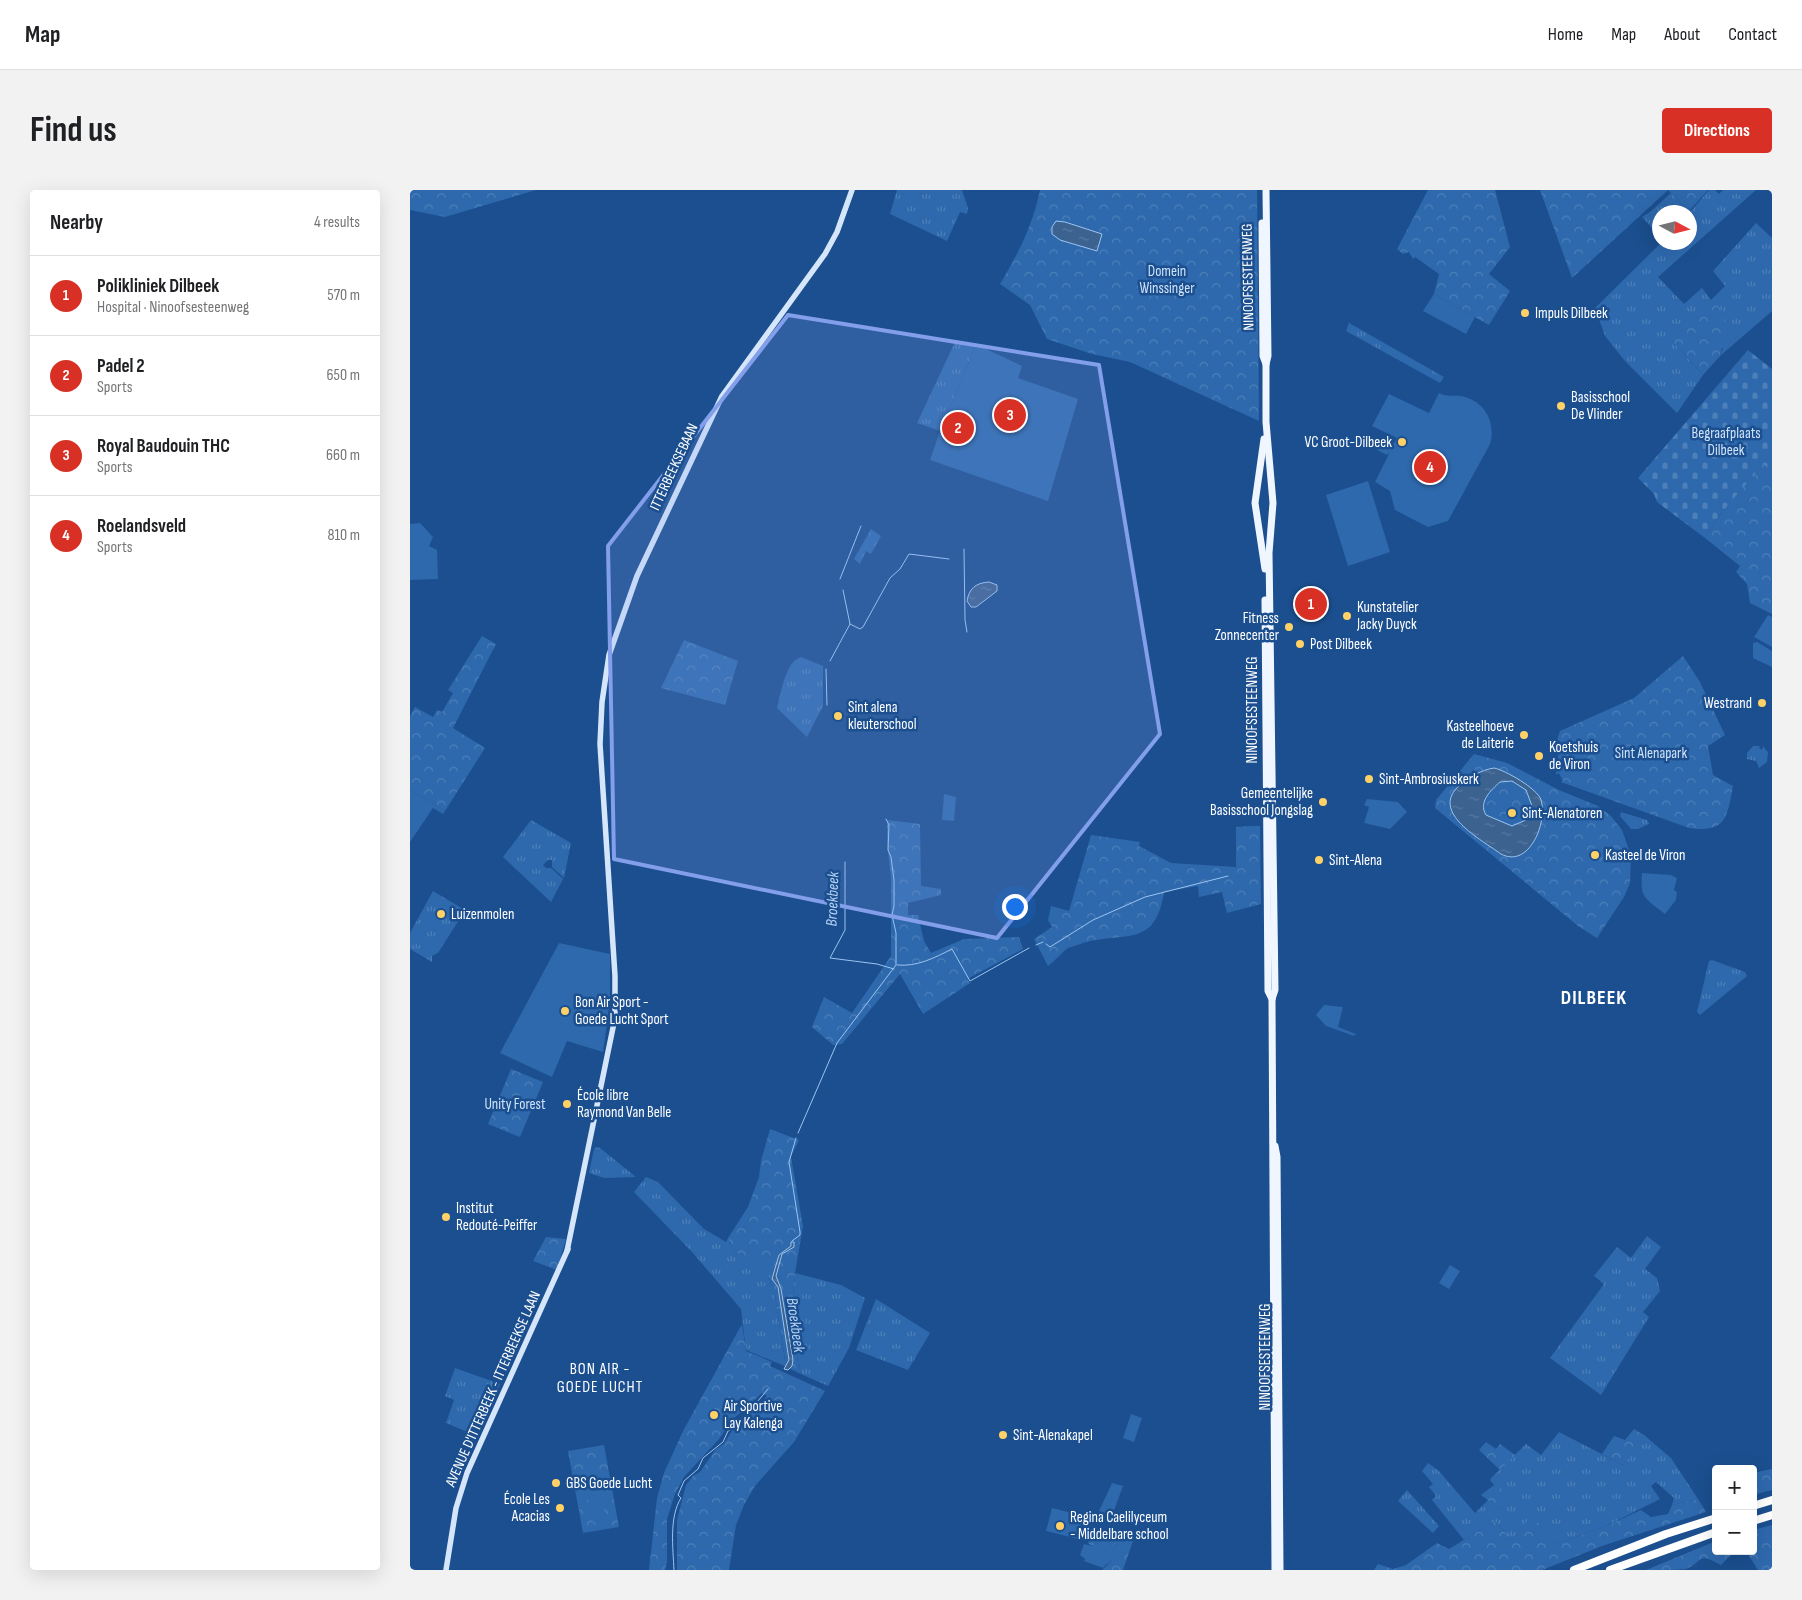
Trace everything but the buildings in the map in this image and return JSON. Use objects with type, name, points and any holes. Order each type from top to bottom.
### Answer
[{"type":"highway","points":[[1757,1505],[1772,1500]]},
{"type":"highway","points":[[1757,1520],[1772,1515]]},
{"type":"highway","points":[[1574,1570],[1666,1534],[1712,1519]]},
{"type":"highway","points":[[1610,1570],[1712,1533]]},
{"type":"main road","name":"ITTERBEEKSEBAAN","points":[[584,1171],[615,1018],[615,976],[602,785],[600,723],[606,669],[623,611],[637,576],[722,396],[825,254],[842,220],[852,190]]},
{"type":"main road","name":"NINOOFSESTEENWEG","points":[[1261,190],[1263,356],[1266,364]]},
{"type":"main road","name":"NINOOFSESTEENWEG","points":[[1266,190],[1268,356],[1266,364],[1266,422],[1273,503],[1270,553],[1275,990],[1272,999],[1275,1570]]},
{"type":"main road","name":"NINOOFSESTEENWEG","points":[[1266,422],[1255,503],[1265,561],[1268,991],[1272,999]]},
{"type":"main road","name":"NINOOFSESTEENWEG","points":[[1274,1144],[1277,1157],[1280,1570]]},
{"type":"main road","name":"AVENUE D'ITTERBEEK - ITTERBEEKSE LAAN","points":[[446,1570],[456,1508],[468,1473],[567,1251],[584,1171]]},
{"type":"highlighted area","points":[[788,315],[1099,365],[1160,734],[997,938],[614,859],[608,546]]},
{"type":"green space","points":[[410,190],[536,190],[445,217],[410,210]]},
{"type":"green space","points":[[897,190],[962,190],[968,208],[967,214],[960,212],[947,241],[890,214]]},
{"type":"green space","name":"Domein Winssinger","points":[[1040,190],[1257,190],[1259,421],[1130,362],[1092,354],[1047,339],[1030,305],[1000,284],[1024,239]]},
{"type":"green space","points":[[1428,190],[1495,190],[1510,247],[1489,274],[1510,291],[1489,325],[1434,294],[1439,274],[1415,257],[1413,259],[1409,252],[1403,254],[1397,249]]},
{"type":"green space","points":[[1540,190],[1668,190],[1572,278]]},
{"type":"green space","points":[[1668,190],[1708,190],[1694,205],[1683,205]]},
{"type":"green space","points":[[1709,190],[1715,190],[1719,194],[1723,190],[1756,190],[1697,242],[1696,205]]},
{"type":"green space","points":[[1671,193],[1683,205],[1658,205]]},
{"type":"green space","points":[[1652,210],[1652,228],[1642,217]]},
{"type":"green space","points":[[1756,223],[1772,238],[1772,311],[1720,356],[1723,348],[1670,339],[1703,375],[1677,413],[1625,361],[1605,336],[1595,308],[1654,250],[1688,250],[1658,277],[1684,304],[1702,288],[1711,300],[1725,286],[1713,271]]},
{"type":"green space","points":[[1434,294],[1475,317],[1466,334],[1423,311]]},
{"type":"green space","points":[[1711,300],[1725,313],[1726,330],[1720,356],[1703,375],[1670,339]]},
{"type":"green space","points":[[1349,323],[1444,377],[1440,383],[1346,331]]},
{"type":"green space","points":[[956,340],[975,347],[940,431],[917,423]]},
{"type":"green space","points":[[975,347],[984,348],[1022,366],[1018,378],[1078,399],[1048,501],[930,460]]},
{"type":"green space","name":"Begraafplaats Dilbeek","points":[[1748,350],[1772,369],[1772,471],[1763,464],[1719,516],[1705,538],[1657,502],[1654,494],[1638,478]]},
{"type":"green space","points":[[1439,393],[1465,397],[1479,404],[1488,415],[1492,436],[1490,444],[1448,521],[1428,527],[1395,510],[1390,491],[1375,482],[1390,452],[1387,455],[1372,447],[1375,441],[1391,448],[1397,438],[1372,426],[1389,394],[1429,413]]},
{"type":"green space","points":[[1763,463],[1772,471],[1772,614],[1750,603],[1747,584],[1736,572],[1740,566],[1705,538],[1719,516]]},
{"type":"green space","points":[[1368,481],[1390,552],[1348,566],[1326,495]]},
{"type":"green space","points":[[420,523],[433,537],[429,546],[437,550],[438,579],[410,580],[410,524]]},
{"type":"green space","points":[[871,529],[881,536],[871,554],[866,551],[860,564],[854,559]]},
{"type":"green space","points":[[1768,615],[1772,617],[1772,647],[1754,637]]},
{"type":"green space","points":[[482,636],[496,644],[453,728],[485,748],[445,811],[410,790],[410,716],[415,707],[433,717],[437,710],[442,712],[453,693],[448,690]]},
{"type":"green space","points":[[684,640],[738,661],[725,705],[661,688]]},
{"type":"green space","points":[[1757,642],[1772,651],[1772,667],[1753,658],[1753,643]]},
{"type":"green space","name":"Sint Alenapark","points":[[1683,656],[1700,682],[1725,735],[1708,746],[1713,775],[1733,786],[1729,807],[1723,821],[1711,828],[1689,828],[1561,782],[1563,781],[1559,773],[1556,775],[1560,741],[1557,740],[1560,731],[1634,698]]},
{"type":"green space","points":[[801,657],[823,666],[823,706],[807,737],[777,708],[787,672],[791,665]]},
{"type":"green space","points":[[1753,746],[1760,746],[1759,748],[1762,750],[1763,747],[1768,752],[1767,762],[1759,768],[1756,761],[1747,759],[1747,753]]},
{"type":"green space","points":[[1474,754],[1507,763],[1559,790],[1598,806],[1611,816],[1622,830],[1631,856],[1630,883],[1624,897],[1597,938],[1578,926],[1435,808],[1436,800]]},
{"type":"green space","points":[[410,790],[445,811],[443,814],[433,808],[410,842]]},
{"type":"green space","points":[[944,794],[956,797],[954,821],[942,820]]},
{"type":"green space","points":[[1367,799],[1398,802],[1407,812],[1390,829],[1364,823],[1369,807],[1364,805]]},
{"type":"green space","points":[[1621,812],[1647,820],[1649,824],[1638,829],[1631,829],[1620,816]]},
{"type":"green space","points":[[531,820],[571,843],[564,878],[552,867],[552,860],[548,860],[543,865],[546,868],[551,868],[563,879],[551,902],[503,857]]},
{"type":"green space","points":[[887,820],[920,824],[921,886],[941,889],[941,895],[908,903],[908,915],[918,915],[924,941],[931,953],[964,939],[1019,937],[1023,949],[971,977],[968,980],[970,983],[923,1014],[900,974],[842,1044],[833,1045],[812,1027],[824,997],[852,1013],[891,956],[891,878],[887,842]]},
{"type":"green space","points":[[1260,826],[1261,904],[1227,913],[1222,892],[1199,897],[1198,886],[1164,892],[1160,910],[1153,922],[1145,930],[1125,937],[1098,940],[1068,948],[1048,966],[1034,939],[1052,927],[1048,920],[1051,906],[1069,911],[1091,835],[1140,842],[1139,846],[1171,863],[1236,867],[1236,827]]},
{"type":"green space","points":[[1642,873],[1671,875],[1677,878],[1674,890],[1677,892],[1676,900],[1665,914],[1645,897],[1642,888]]},
{"type":"green space","points":[[433,891],[463,909],[464,912],[438,953],[432,956],[432,962],[410,949],[410,933]]},
{"type":"green space","name":"Bon Air Sport - Goede Lucht Sport","points":[[559,943],[610,954],[610,1002],[603,1052],[567,1041],[552,1077],[500,1053]]},
{"type":"green space","points":[[1712,960],[1745,972],[1747,976],[1700,1015],[1697,1012],[1709,961]]},
{"type":"green space","points":[[1324,1005],[1343,1007],[1338,1027],[1356,1034],[1354,1036],[1326,1026],[1316,1015]]},
{"type":"green space","name":"Unity Forest","points":[[511,1069],[543,1082],[520,1137],[488,1124]]},
{"type":"green space","points":[[770,1129],[799,1140],[791,1157],[803,1226],[795,1273],[791,1321],[801,1374],[780,1364],[785,1360],[776,1302],[769,1277],[769,1265],[734,1252],[728,1238],[748,1207],[759,1177],[761,1161]]},
{"type":"green space","points":[[597,1147],[636,1177],[604,1178],[589,1173],[594,1149]]},
{"type":"green space","points":[[646,1177],[658,1182],[704,1229],[726,1242],[728,1238],[734,1252],[769,1264],[769,1277],[776,1302],[785,1361],[780,1364],[746,1350],[741,1309],[692,1252],[634,1192]]},
{"type":"green space","points":[[1647,1236],[1661,1247],[1645,1269],[1657,1278],[1660,1291],[1643,1312],[1649,1317],[1601,1395],[1550,1358],[1604,1284],[1594,1276],[1617,1247],[1631,1258]]},
{"type":"green space","points":[[546,1237],[566,1239],[557,1270],[533,1261]]},
{"type":"green space","points":[[1450,1265],[1460,1271],[1449,1289],[1439,1283]]},
{"type":"green space","points":[[795,1273],[841,1285],[865,1298],[849,1348],[828,1386],[801,1374],[791,1321]]},
{"type":"green space","points":[[876,1299],[930,1333],[908,1370],[856,1350]]},
{"type":"green space","points":[[742,1324],[746,1351],[772,1362],[770,1366],[825,1391],[794,1442],[755,1486],[744,1505],[736,1525],[729,1570],[677,1570],[677,1520],[686,1485],[693,1476],[700,1472],[716,1449],[724,1444],[733,1429],[740,1426],[747,1415],[767,1396],[762,1393],[732,1420],[719,1439],[684,1477],[675,1494],[667,1519],[667,1562],[665,1570],[649,1570],[657,1498],[664,1473],[683,1431]]},
{"type":"green space","points":[[455,1368],[500,1384],[477,1436],[446,1423],[454,1400],[445,1396]]},
{"type":"green space","points":[[1131,1414],[1142,1418],[1134,1442],[1123,1438]]},
{"type":"green space","points":[[1634,1429],[1644,1435],[1640,1441],[1641,1445],[1623,1465],[1602,1454],[1614,1436],[1625,1440]]},
{"type":"green space","points":[[1559,1432],[1623,1465],[1644,1435],[1671,1458],[1698,1499],[1672,1505],[1674,1498],[1656,1482],[1651,1486],[1660,1499],[1604,1527],[1555,1544],[1532,1516],[1512,1540],[1495,1521],[1464,1540],[1432,1500],[1436,1496],[1429,1487],[1433,1484],[1422,1471],[1428,1463],[1439,1471],[1475,1513],[1488,1500],[1501,1510],[1509,1499],[1492,1477],[1526,1444],[1541,1455]]},
{"type":"green space","points":[[1486,1442],[1496,1449],[1500,1444],[1515,1455],[1500,1470],[1479,1450]]},
{"type":"green space","points":[[604,1445],[619,1527],[583,1533],[568,1451]]},
{"type":"green space","points":[[1772,1469],[1772,1490],[1757,1494],[1757,1472]]},
{"type":"green space","points":[[1492,1477],[1510,1499],[1501,1510],[1481,1495],[1494,1485],[1490,1480]]},
{"type":"green space","points":[[1112,1483],[1123,1486],[1112,1516],[1099,1511]]},
{"type":"green space","points":[[1407,1490],[1439,1526],[1433,1533],[1398,1501]]},
{"type":"green space","points":[[600,1492],[606,1519],[593,1522],[587,1495]]},
{"type":"green space","points":[[1698,1499],[1706,1512],[1602,1546],[1542,1570],[1374,1570],[1378,1564],[1393,1569],[1406,1565],[1437,1543],[1449,1549],[1495,1521],[1512,1540],[1532,1515],[1555,1544],[1604,1527],[1641,1510],[1651,1517],[1668,1514],[1672,1505]]},
{"type":"green space","points":[[1052,1508],[1092,1518],[1086,1541],[1046,1531]]},
{"type":"green space","points":[[1772,1525],[1772,1567],[1770,1570],[1758,1570],[1749,1555],[1757,1555],[1757,1529]]},
{"type":"green space","points":[[1092,1527],[1133,1541],[1123,1570],[1102,1570],[1112,1560],[1117,1543],[1112,1546],[1105,1538],[1092,1546],[1088,1543]]},
{"type":"green space","points":[[1105,1538],[1112,1546],[1120,1542],[1119,1553],[1103,1568],[1084,1561],[1085,1559],[1080,1555],[1084,1544],[1092,1546]]},
{"type":"green space","points":[[1712,1543],[1712,1555],[1731,1555],[1721,1565],[1704,1558],[1686,1569],[1646,1570]]},
{"type":"water","points":[[1056,221],[1102,234],[1097,251],[1060,240],[1052,234],[1052,227]]},
{"type":"water","points":[[989,582],[997,585],[997,591],[976,607],[971,607],[967,601],[971,590],[976,585]]},
{"type":"water","points":[[1494,768],[1513,776],[1534,791],[1541,800],[1542,820],[1539,831],[1528,849],[1520,855],[1511,857],[1501,854],[1482,841],[1461,824],[1454,815],[1450,805],[1452,795],[1460,785],[1476,774]],"holes":[[[1512,781],[1526,790],[1532,806],[1526,820],[1512,826],[1486,815],[1484,810],[1485,801],[1500,782]]]},
{"type":"water","points":[[791,1242],[794,1242],[794,1247],[782,1254],[776,1276],[781,1289],[793,1360],[792,1366],[788,1370],[784,1369],[789,1360],[778,1287],[772,1279],[779,1255],[791,1246]]},
{"type":"waterway","name":"Broekbeek","points":[[840,579],[861,526]]},
{"type":"waterway","name":"Broekbeek","points":[[964,549],[965,620],[967,632]]},
{"type":"waterway","name":"Broekbeek","points":[[850,624],[860,629],[863,627],[890,578],[900,569],[909,554],[949,559]]},
{"type":"waterway","name":"Broekbeek","points":[[830,661],[850,624],[843,590]]},
{"type":"waterway","name":"Broekbeek","points":[[826,669],[827,705]]},
{"type":"waterway","name":"Broekbeek","points":[[798,1133],[837,1043],[896,965],[896,933],[892,915],[894,880],[891,857],[888,850],[889,825],[886,819]]},
{"type":"waterway","name":"Broekbeek","points":[[845,862],[845,930],[830,958],[877,964],[894,969]]},
{"type":"waterway","points":[[1046,944],[1050,947],[1093,920],[1145,897],[1228,876]]},
{"type":"waterway","points":[[1036,945],[1043,942]]},
{"type":"waterway","points":[[897,965],[912,965],[932,959],[952,949],[970,981],[1029,948]]},
{"type":"waterway","name":"Broekbeek","points":[[792,1241],[800,1235],[789,1162],[796,1138]]},
{"type":"waterway","name":"Broekbeek","points":[[674,1570],[673,1523],[681,1498],[678,1495],[684,1481],[698,1469],[703,1458],[723,1442],[728,1431],[737,1426],[768,1389]]},
{"type":"place","name":"Impuls Dilbeek","points":[[1525,313]]},
{"type":"place","name":"Basisschool De Vlinder","points":[[1561,406]]},
{"type":"place","name":"Royal Baudouin THC","points":[[1010,415]]},
{"type":"place","name":"Padel 2","points":[[958,428]]},
{"type":"place","name":"VC Groot-Dilbeek","points":[[1402,442]]},
{"type":"place","name":"Roelandsveld","points":[[1430,467]]},
{"type":"place","name":"Polikliniek Dilbeek","points":[[1311,604]]},
{"type":"place","name":"Kunstatelier Jacky Duyck","points":[[1347,616]]},
{"type":"place","name":"Fitness Zonnecenter","points":[[1289,627]]},
{"type":"place","name":"Post Dilbeek","points":[[1300,644]]},
{"type":"place","name":"Westrand","points":[[1762,703]]},
{"type":"place","name":"Sint alena kleuterschool","points":[[838,716]]},
{"type":"place","name":"Kasteelhoeve de Laiterie","points":[[1524,735]]},
{"type":"place","name":"Koetshuis de Viron","points":[[1539,756]]},
{"type":"place","name":"Sint-Ambrosiuskerk","points":[[1369,779]]},
{"type":"place","name":"Gemeentelijke Basisschool Jongslag","points":[[1323,802]]},
{"type":"place","name":"Sint-Alenatoren","points":[[1512,813]]},
{"type":"place","name":"Kasteel de Viron","points":[[1595,855]]},
{"type":"place","name":"Sint-Alena","points":[[1319,860]]},
{"type":"place","name":"Luizenmolen","points":[[441,914]]},
{"type":"place","name":"Bon Air Sport - Goede Lucht Sport","points":[[565,1011]]},
{"type":"place","name":"École libre Raymond Van Belle","points":[[567,1104]]},
{"type":"place","name":"Institut Redouté-Peiffer","points":[[446,1217]]},
{"type":"place","name":"Air Sportive Lay Kalenga","points":[[714,1415]]},
{"type":"place","name":"Sint-Alenakapel","points":[[1003,1435]]},
{"type":"place","name":"GBS Goede Lucht","points":[[556,1483]]},
{"type":"place","name":"École Les Acacias","points":[[560,1508]]},
{"type":"place","name":"Regina Caelilyceum - Middelbare school","points":[[1060,1526]]},
{"type":"district","name":"DILBEEK","points":[[1594,998]]},
{"type":"district","name":"BON AIR - GOEDE LUCHT","points":[[600,1378]]}]
